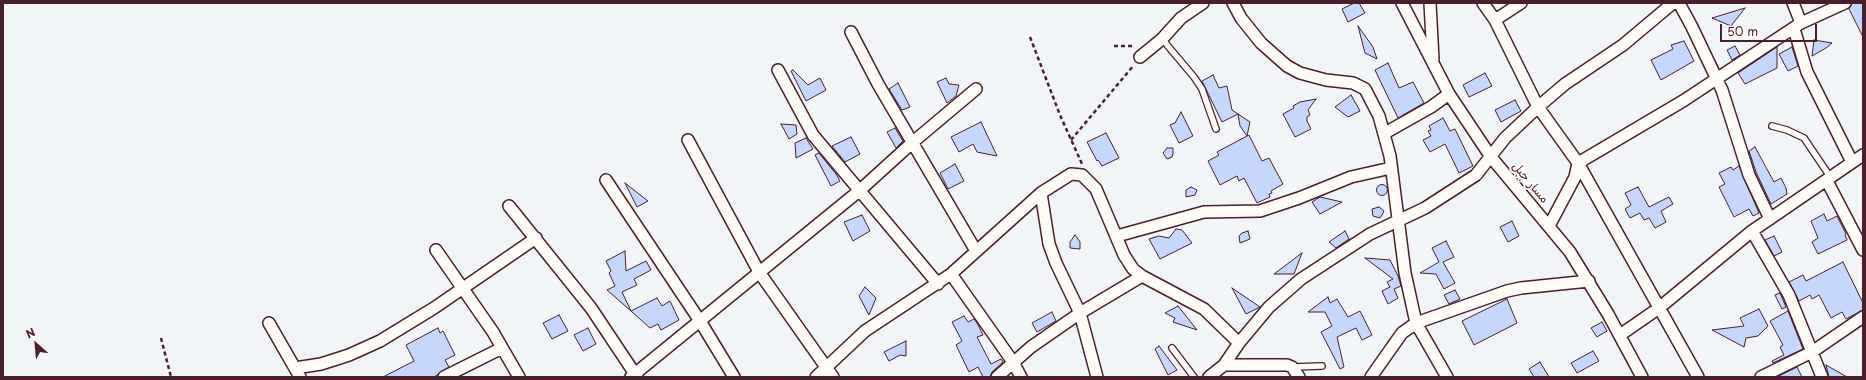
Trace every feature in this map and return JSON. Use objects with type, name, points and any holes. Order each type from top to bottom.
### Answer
[{"type":"street","points":[[1140,57],[1162,40],[1181,18],[1203,3]]},
{"type":"street","points":[[1233,3],[1241,18],[1261,42],[1287,66],[1300,73],[1326,80],[1353,83],[1365,89],[1379,116],[1385,133],[1399,219],[1405,273],[1416,323],[1447,377]]},
{"type":"street","name":"مسار جبل","points":[[1402,3],[1449,94],[1491,157],[1570,252],[1589,282],[1642,377]]},
{"type":"street","points":[[1430,3],[1433,61]]},
{"type":"street","points":[[1483,3],[1495,20],[1538,107],[1578,163],[1698,377]]},
{"type":"street","points":[[1495,20],[1521,3]]},
{"type":"street","points":[[1209,377],[1224,365],[1269,307],[1301,279],[1370,234],[1424,208],[1476,175],[1505,138],[1538,107],[1565,84],[1624,45],[1673,3]]},
{"type":"street","points":[[1679,3],[1692,26],[1722,90],[1749,175],[1770,220]]},
{"type":"street","points":[[1793,3],[1807,72],[1852,162]]},
{"type":"street","points":[[1549,226],[1575,177],[1578,163],[1683,101],[1798,26],[1845,3]]},
{"type":"street","points":[[851,32],[878,84],[976,251]]},
{"type":"street","points":[[778,70],[813,135],[938,284]]},
{"type":"street","points":[[509,206],[591,308],[634,376],[859,191],[913,142],[976,90]]},
{"type":"street","points":[[1385,133],[1431,107],[1449,94]]},
{"type":"street","points":[[688,140],[759,272],[830,373]]},
{"type":"street","points":[[1620,336],[1659,308],[1752,230],[1770,220],[1863,155]]},
{"type":"street","points":[[1117,236],[1204,212],[1260,211],[1306,196],[1351,177],[1391,168]]},
{"type":"street","points":[[816,377],[830,373],[865,331],[938,284],[1041,193],[1071,174],[1082,175],[1088,179],[1096,189],[1128,263],[1142,276],[1204,309],[1239,344]]},
{"type":"street","points":[[1829,179],[1863,250]]},
{"type":"street","points":[[606,180],[700,321],[734,377]]},
{"type":"street","points":[[1041,193],[1049,244],[1056,264],[1080,313],[1097,377]]},
{"type":"street","points":[[1752,230],[1789,295],[1822,377]]},
{"type":"street","points":[[269,323],[298,372],[349,355],[380,341],[434,308],[536,238]]},
{"type":"street","points":[[436,250],[502,348],[519,377]]},
{"type":"street","points":[[951,274],[1013,362],[1021,377]]},
{"type":"street","points":[[997,377],[1031,347],[1080,313],[1142,276]]},
{"type":"street","points":[[1371,377],[1402,333],[1416,323],[1507,291],[1521,288],[1589,282]]},
{"type":"street","points":[[1761,377],[1812,352],[1863,317]]},
{"type":"street","points":[[444,377],[502,348]]},
{"type":"street","points":[[1224,365],[1280,365],[1296,372]]},
{"type":"lane","points":[[1162,40],[1194,77],[1202,89],[1216,129]]},
{"type":"lane","points":[[1772,126],[1788,130],[1804,138],[1829,179]]},
{"type":"lane","points":[[1172,348],[1194,377]]},
{"type":"lane","points":[[1296,372],[1322,366]]},
{"type":"path","points":[[1030,37],[1060,115],[1088,179]]},
{"type":"path","points":[[1071,140],[1088,122],[1140,57],[1142,52],[1140,47],[1114,46]]},
{"type":"path","points":[[161,338],[171,377]]},
{"type":"building","points":[[1354,3],[1359,3],[1365,13],[1348,22],[1342,9]]},
{"type":"building","points":[[1852,3],[1863,3],[1863,37],[1849,9]]},
{"type":"building","points":[[1745,8],[1731,26],[1712,18]]},
{"type":"building","points":[[1358,26],[1373,47],[1377,59],[1365,53]]},
{"type":"building","points":[[1814,40],[1832,43],[1812,56]]},
{"type":"building","points":[[1684,41],[1694,61],[1661,80],[1651,60],[1673,49],[1671,45]]},
{"type":"building","points":[[1735,46],[1740,55],[1732,60],[1727,50]]},
{"type":"building","points":[[1777,47],[1777,68],[1745,84],[1738,73]]},
{"type":"building","points":[[1792,47],[1798,66],[1788,71],[1779,54]]},
{"type":"building","points":[[1388,63],[1399,88],[1413,82],[1424,103],[1398,118],[1375,70]]},
{"type":"building","points":[[793,70],[808,85],[820,78],[826,90],[806,101],[791,71]]},
{"type":"building","points":[[1485,73],[1492,86],[1469,97],[1463,85]]},
{"type":"building","points":[[1213,75],[1219,88],[1227,86],[1232,110],[1238,114],[1222,122],[1202,81]]},
{"type":"building","points":[[946,78],[949,84],[959,85],[956,96],[947,103],[937,82]]},
{"type":"building","points":[[898,83],[910,107],[902,110],[889,89]]},
{"type":"building","points":[[1351,95],[1360,111],[1348,117],[1335,107]]},
{"type":"building","points":[[1316,99],[1308,110],[1310,115],[1307,117],[1307,121],[1311,129],[1295,137],[1283,114],[1294,108],[1293,106],[1300,102]]},
{"type":"building","points":[[1515,100],[1521,111],[1501,122],[1495,110]]},
{"type":"building","points":[[1181,112],[1193,136],[1179,143],[1170,125],[1175,123]]},
{"type":"building","points":[[1238,114],[1250,122],[1247,136],[1240,126]]},
{"type":"building","points":[[1443,118],[1450,131],[1455,129],[1473,166],[1459,173],[1445,144],[1430,152],[1423,140],[1431,136],[1428,131],[1431,130],[1429,126]]},
{"type":"building","points":[[981,122],[997,156],[977,152],[973,144],[959,152],[951,137]]},
{"type":"building","points":[[781,124],[796,125],[797,134],[789,139]]},
{"type":"building","points":[[895,128],[903,141],[896,148],[887,132]]},
{"type":"building","points":[[1106,133],[1119,158],[1102,166],[1098,160],[1097,161],[1087,142]]},
{"type":"building","points":[[1249,135],[1262,161],[1269,158],[1283,184],[1271,191],[1272,193],[1269,194],[1270,197],[1257,203],[1244,178],[1239,181],[1237,176],[1220,185],[1208,161],[1219,155],[1217,152]]},
{"type":"building","points":[[851,137],[860,154],[845,162],[832,146]]},
{"type":"building","points":[[806,138],[813,149],[796,158],[795,143]]},
{"type":"building","points":[[1755,147],[1774,182],[1781,178],[1786,188],[1787,194],[1771,204],[1756,172],[1749,151]]},
{"type":"building","points":[[1167,148],[1173,148],[1173,154],[1172,157],[1167,159],[1163,153]]},
{"type":"building","points":[[819,153],[840,181],[831,186],[815,155]]},
{"type":"building","points":[[955,164],[964,181],[948,189],[940,173]]},
{"type":"building","points":[[1739,166],[1759,213],[1753,216],[1749,209],[1734,217],[1719,187],[1725,184],[1719,173],[1731,167],[1733,170]]},
{"type":"building","points":[[625,183],[648,201],[637,207]]},
{"type":"building","points":[[1380,185],[1384,185],[1386,186],[1386,194],[1380,195],[1377,192],[1377,188]]},
{"type":"building","points":[[1191,187],[1197,190],[1195,195],[1186,197],[1186,190]]},
{"type":"building","points":[[1638,187],[1649,207],[1669,197],[1673,204],[1661,211],[1666,222],[1655,228],[1649,218],[1644,220],[1640,213],[1630,218],[1625,209],[1631,205],[1625,193]]},
{"type":"building","points":[[1320,197],[1342,202],[1320,214],[1312,202]]},
{"type":"building","points":[[1379,207],[1384,211],[1380,218],[1373,216],[1372,209]]},
{"type":"building","points":[[1824,214],[1827,221],[1837,216],[1846,234],[1847,240],[1818,254],[1812,242],[1818,238],[1811,221]]},
{"type":"building","points":[[862,215],[870,231],[853,241],[844,222]]},
{"type":"building","points":[[1512,221],[1519,236],[1508,242],[1500,227]]},
{"type":"building","points":[[1176,229],[1182,230],[1192,243],[1160,259],[1149,239],[1159,236],[1169,238]]},
{"type":"building","points":[[1248,231],[1250,239],[1240,243],[1239,236]]},
{"type":"building","points":[[1345,231],[1349,239],[1336,248],[1329,242]]},
{"type":"building","points":[[1075,235],[1080,242],[1080,249],[1070,248],[1070,242]]},
{"type":"building","points":[[1774,236],[1782,252],[1774,256],[1765,240]]},
{"type":"building","points":[[1446,241],[1454,257],[1443,262],[1455,283],[1444,289],[1436,274],[1420,273],[1439,262],[1432,248]]},
{"type":"building","points":[[625,251],[626,271],[646,261],[651,270],[634,279],[637,285],[622,292],[631,311],[607,290],[615,286],[609,273],[611,271],[606,261]]},
{"type":"building","points":[[1302,253],[1294,274],[1274,274]]},
{"type":"building","points":[[1365,258],[1390,260],[1401,286],[1394,289],[1398,298],[1388,304],[1382,291],[1390,287],[1387,282],[1393,279]]},
{"type":"building","points":[[1843,262],[1863,303],[1863,310],[1846,319],[1842,312],[1831,318],[1819,295],[1812,299],[1810,295],[1799,301],[1789,282],[1803,275],[1806,281]]},
{"type":"building","points":[[865,287],[876,298],[869,315],[859,296]]},
{"type":"building","points":[[1232,288],[1260,307],[1246,314]]},
{"type":"building","points":[[1455,290],[1460,299],[1449,304],[1444,295]]},
{"type":"building","points":[[1780,293],[1786,307],[1782,309],[1775,295]]},
{"type":"building","points":[[1328,297],[1330,303],[1337,299],[1348,317],[1360,311],[1372,335],[1362,340],[1356,328],[1337,337],[1344,367],[1340,369],[1321,332],[1332,326],[1325,312],[1308,312]]},
{"type":"building","points":[[657,298],[662,306],[670,301],[679,320],[661,330],[658,324],[650,328],[631,311]]},
{"type":"building","points":[[1507,299],[1517,323],[1474,345],[1462,321]]},
{"type":"building","points":[[1178,306],[1197,330],[1173,322],[1175,318],[1165,313]]},
{"type":"building","points":[[1759,309],[1768,326],[1758,336],[1746,338],[1744,347],[1712,330],[1744,326],[1740,318]]},
{"type":"building","points":[[1788,311],[1803,349],[1773,363],[1772,361],[1784,355],[1780,347],[1783,345],[1770,321]]},
{"type":"building","points":[[1052,312],[1056,321],[1037,332],[1032,323]]},
{"type":"building","points":[[559,315],[568,331],[552,339],[543,323]]},
{"type":"building","points":[[964,316],[968,322],[974,319],[977,323],[983,335],[977,337],[991,364],[1001,359],[1003,362],[992,372],[990,377],[983,377],[978,367],[969,372],[956,345],[962,341],[952,322]]},
{"type":"building","points":[[1602,322],[1607,331],[1597,337],[1591,328]]},
{"type":"building","points":[[438,328],[440,333],[443,331],[455,355],[445,360],[449,367],[434,377],[383,377],[414,361],[406,345]]},
{"type":"building","points":[[588,328],[596,344],[583,351],[574,335]]},
{"type":"building","points":[[906,341],[906,356],[900,355],[889,361],[884,352]]},
{"type":"building","points":[[1159,346],[1177,370],[1168,375],[1155,349]]},
{"type":"building","points":[[1593,351],[1599,361],[1577,373],[1571,363]]},
{"type":"building","points":[[1540,362],[1549,377],[1534,377],[1529,369]]},
{"type":"building","points":[[1826,365],[1847,377],[1829,377]]},
{"type":"building","points":[[1797,367],[1802,377],[1779,376]]}]
